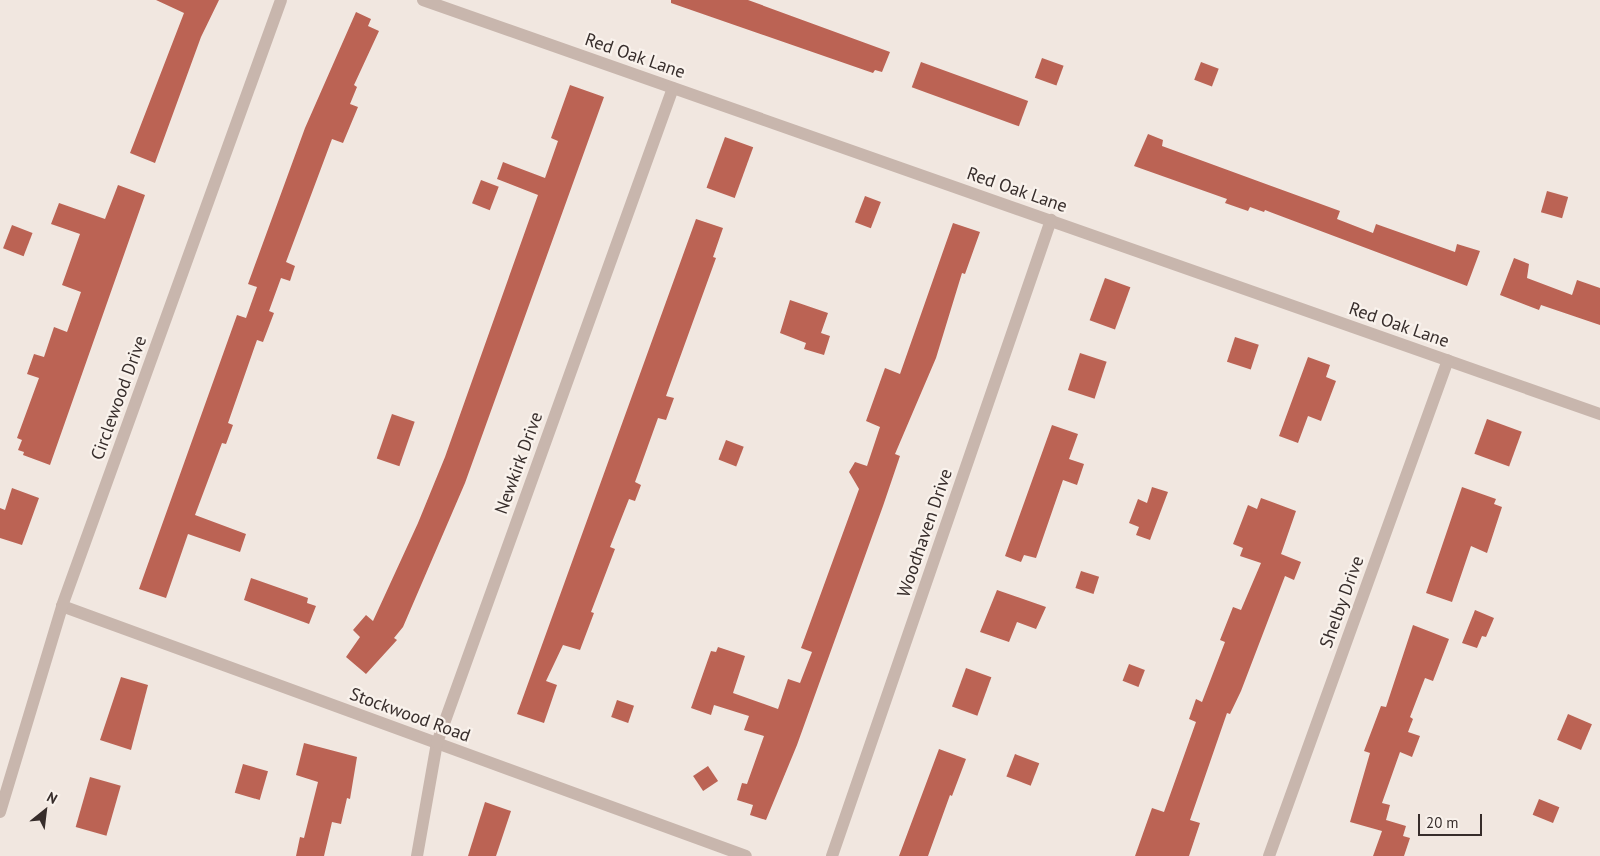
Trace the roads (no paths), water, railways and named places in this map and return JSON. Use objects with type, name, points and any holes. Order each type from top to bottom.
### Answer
[{"type":"street","name":"Circlewood Drive","points":[[0,812],[62,606],[281,0]]},
{"type":"street","name":"Red Oak Lane","points":[[423,0],[1600,414]]},
{"type":"street","name":"Newkirk Drive","points":[[418,856],[437,743],[673,88]]},
{"type":"street","name":"Woodhaven Drive","points":[[832,856],[1051,220]]},
{"type":"street","name":"Shelby Drive","points":[[1270,856],[1448,360]]},
{"type":"street","name":"Stockwood Road","points":[[62,606],[746,856]]}]
